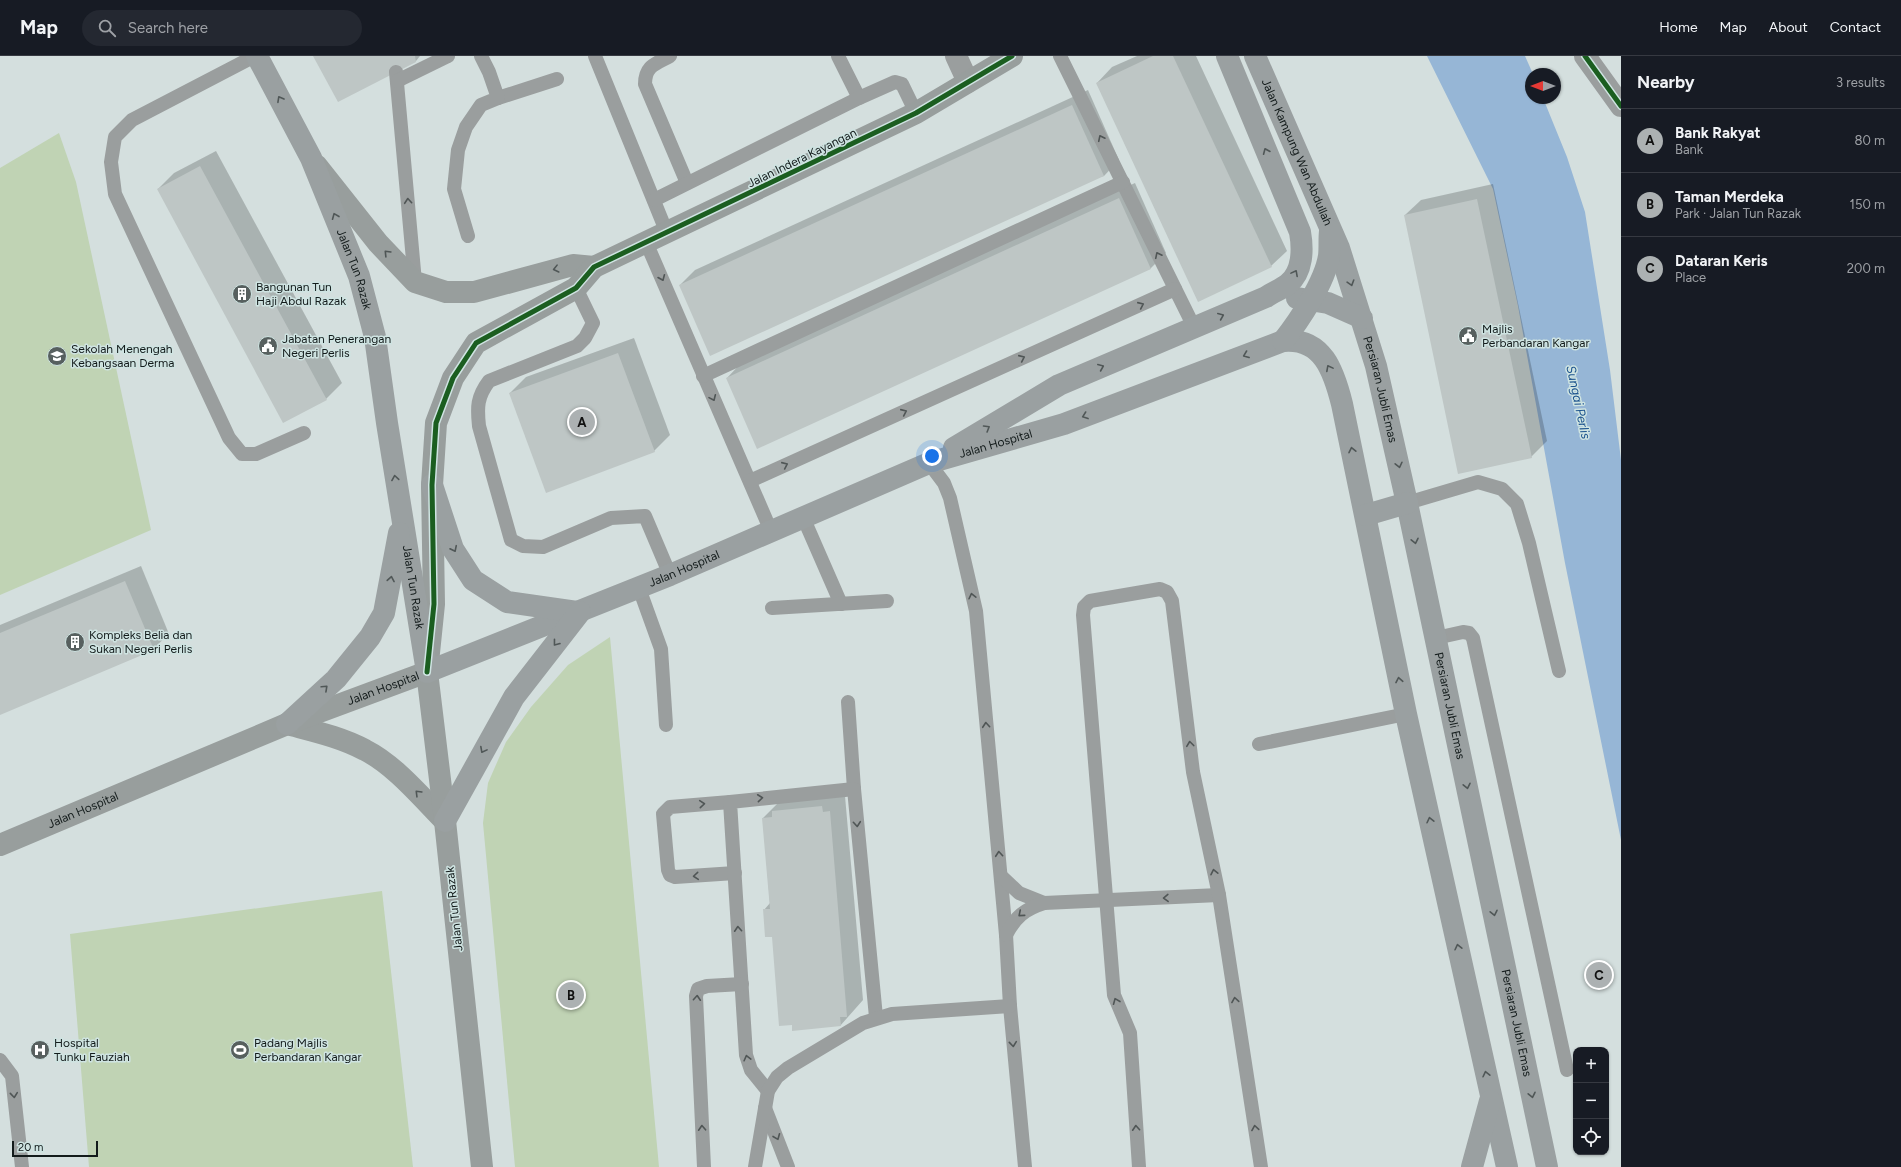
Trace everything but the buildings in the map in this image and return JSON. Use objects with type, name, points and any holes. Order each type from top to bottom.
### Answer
[{"type":"main road","name":"Jalan Tun Razak","points":[[256,56],[311,158],[359,276],[375,337],[427,672]]},
{"type":"main road","points":[[929,463],[1059,385],[1266,296],[1289,283],[1295,275],[1300,261],[1302,245],[1300,232],[1227,56]]},
{"type":"main road","name":"Jalan Kampung Wan Abdullah","points":[[1255,56],[1339,248]]},
{"type":"main road","points":[[1282,341],[1297,324],[1324,273],[1328,257],[1330,226]]},
{"type":"main road","name":"Persiaran Jubli Emas","points":[[1339,248],[1376,366],[1407,502],[1547,1167]]},
{"type":"main road","points":[[1266,296],[1328,303],[1362,318]]},
{"type":"main road","name":"Jalan Hospital","points":[[427,672],[639,588],[929,463],[1064,424],[1282,341],[1295,340],[1311,345],[1321,354],[1335,380],[1342,404],[1366,515]]},
{"type":"main road","points":[[432,485],[453,548],[473,580],[507,602],[580,612]]},
{"type":"main road","points":[[1407,502],[1366,515],[1406,714],[1507,1167]]},
{"type":"main road","points":[[287,724],[336,679],[370,637],[384,613],[402,516]]},
{"type":"main road","points":[[445,821],[514,697],[580,612]]},
{"type":"main road","points":[[1472,1167],[1491,1096]]},
{"type":"street","points":[[956,56],[968,82]]},
{"type":"street","name":"Jalan Indera Kayangan","points":[[594,267],[916,113],[1012,56]]},
{"type":"street","points":[[1585,56],[1621,106]]},
{"type":"street","points":[[311,158],[378,243],[415,282],[446,292],[474,292],[573,265],[594,267]]},
{"type":"street","points":[[427,672],[434,604],[432,485],[436,423],[453,378],[476,343],[576,288],[594,267]]},
{"type":"street","name":"Jalan Hospital","points":[[0,845],[287,724],[427,672]]},
{"type":"street","name":"Jalan Tun Razak","points":[[427,672],[445,821],[482,1167]]},
{"type":"street","points":[[287,724],[335,737],[366,750],[406,782],[445,821]]},
{"type":"lane","points":[[256,56],[132,120],[115,137],[111,162],[115,194],[229,438],[242,454],[256,454],[304,433]]},
{"type":"lane","points":[[415,282],[397,76],[448,56]]},
{"type":"lane","points":[[481,56],[489,72],[498,98]]},
{"type":"lane","points":[[595,56],[667,233]]},
{"type":"lane","points":[[670,56],[651,66],[645,74],[645,84],[687,183]]},
{"type":"lane","points":[[838,56],[859,98]]},
{"type":"lane","points":[[1060,56],[1194,327]]},
{"type":"lane","points":[[468,236],[454,189],[458,150],[466,127],[481,105],[557,79]]},
{"type":"lane","points":[[654,200],[859,98],[895,82],[902,84],[916,113]]},
{"type":"lane","points":[[703,376],[1123,182]]},
{"type":"lane","points":[[646,242],[771,531]]},
{"type":"lane","points":[[576,288],[593,323],[585,338],[577,346],[489,381],[480,393],[478,411],[479,426],[511,540],[523,546],[543,547],[611,518],[632,515],[645,516],[670,575]]},
{"type":"lane","points":[[750,481],[1175,289]]},
{"type":"lane","points":[[929,463],[942,479],[950,498],[976,611],[1001,876],[1010,1006],[1025,1167]]},
{"type":"lane","points":[[1407,502],[1478,482],[1502,489],[1517,504],[1529,543],[1559,670]]},
{"type":"lane","points":[[803,517],[841,604]]},
{"type":"lane","points":[[639,588],[661,649],[666,725]]},
{"type":"lane","points":[[1139,1167],[1130,1033],[1114,995],[1105,900],[1083,614],[1084,607],[1090,601],[1160,589],[1167,592],[1172,601],[1193,772],[1219,896],[1261,1167]]},
{"type":"lane","points":[[772,608],[887,601]]},
{"type":"lane","points":[[1436,638],[1463,632],[1469,632],[1473,638],[1567,1070]]},
{"type":"lane","points":[[848,702],[854,789],[876,1017]]},
{"type":"lane","points":[[1259,744],[1406,714]]},
{"type":"lane","points":[[734,873],[675,877],[670,875],[668,870],[663,814],[670,807],[854,789]]},
{"type":"lane","points":[[730,802],[746,1055],[751,1070],[768,1090]]},
{"type":"lane","points":[[1001,876],[1019,893],[1044,903]]},
{"type":"lane","points":[[1006,935],[1013,922],[1022,913],[1033,906],[1044,903],[1219,896]]},
{"type":"lane","points":[[704,1167],[696,996],[698,989],[708,986],[742,984]]},
{"type":"lane","points":[[755,1167],[768,1090],[777,1077],[788,1068],[863,1023],[876,1017],[892,1014],[1010,1006]]},
{"type":"lane","points":[[0,1060],[12,1076],[22,1167]]},
{"type":"lane","points":[[765,1108],[788,1167]]},
{"type":"green space","name":"Sekolah Menengah Kebangsaan Derma","points":[[59,133],[76,182],[151,530],[0,595],[0,168]]},
{"type":"green space","points":[[610,637],[659,1167],[515,1167],[483,823],[488,783],[506,742],[531,707],[568,665]]},
{"type":"green space","name":"Padang Majlis Perbandaran Kangar","points":[[382,891],[413,1167],[89,1167],[70,934]]},
{"type":"water","name":"Sungai Perlis","points":[[1427,56],[1525,56],[1530,68],[1525,68],[1525,104],[1545,104],[1567,157],[1585,212],[1610,370],[1621,460],[1621,840],[1565,563],[1518,306],[1493,189]]},
{"type":"cycle path","points":[[427,672],[434,604],[432,485],[436,423],[453,378],[476,343],[576,288],[594,267],[916,113],[1012,56]]},
{"type":"cycle path","points":[[1585,56],[1621,106]]},
{"type":"place","name":"Bangunan Tun Haji Abdul Razak","points":[[242,294]]},
{"type":"place","name":"Majlis Perbandaran Kangar","points":[[1468,336]]},
{"type":"place","name":"Jabatan Penerangan Negeri Perlis","points":[[268,346]]},
{"type":"place","name":"Sekolah Menengah Kebangsaan Derma","points":[[57,356]]},
{"type":"place","name":"Bank Rakyat","points":[[582,422]]},
{"type":"place","name":"Kompleks Belia dan Sukan Negeri Perlis","points":[[75,642]]},
{"type":"place","name":"Dataran Keris","points":[[1599,975]]},
{"type":"place","name":"Taman Merdeka","points":[[571,995]]},
{"type":"place","name":"Hospital Tunku Fauziah","points":[[40,1050]]},
{"type":"place","name":"Padang Majlis Perbandaran Kangar","points":[[240,1050]]}]
